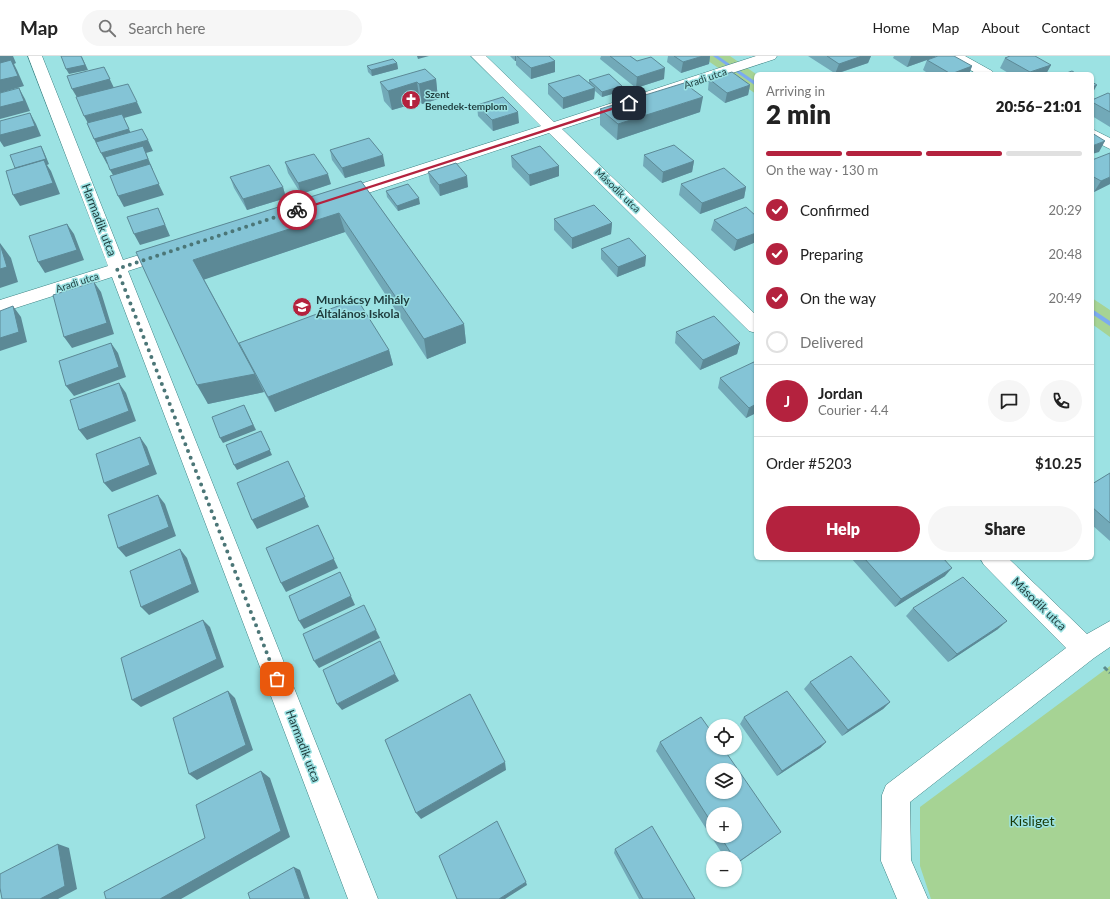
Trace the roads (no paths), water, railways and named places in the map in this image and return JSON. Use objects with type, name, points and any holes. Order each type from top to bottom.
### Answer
[{"type":"street","name":"Harmadik utca","points":[[35,56],[363,899]]},
{"type":"street","name":"Második utca","points":[[478,56],[554,127],[754,324]]},
{"type":"street","name":"Aradi utca","points":[[320,203],[770,56]]},
{"type":"street","points":[[960,59],[980,56]]},
{"type":"street","points":[[960,59],[983,72]]},
{"type":"street","points":[[1094,135],[1110,144]]},
{"type":"street","name":"Aradi utca","points":[[0,307],[185,247]]},
{"type":"street","name":"Második utca","points":[[994,560],[1085,649]]},
{"type":"street","points":[[913,899],[896,861],[896,795],[1085,649],[1110,633]]},
{"type":"waterway","points":[[715,56],[754,83]]},
{"type":"waterway","points":[[1094,312],[1110,324]]},
{"type":"place","name":"Szent Benedek-templom","points":[[411,100]]},
{"type":"place","name":"Munkácsy Mihály Általános Iskola","points":[[302,307]]},
{"type":"park label","name":"Kisliget","points":[[1032,821]]}]
